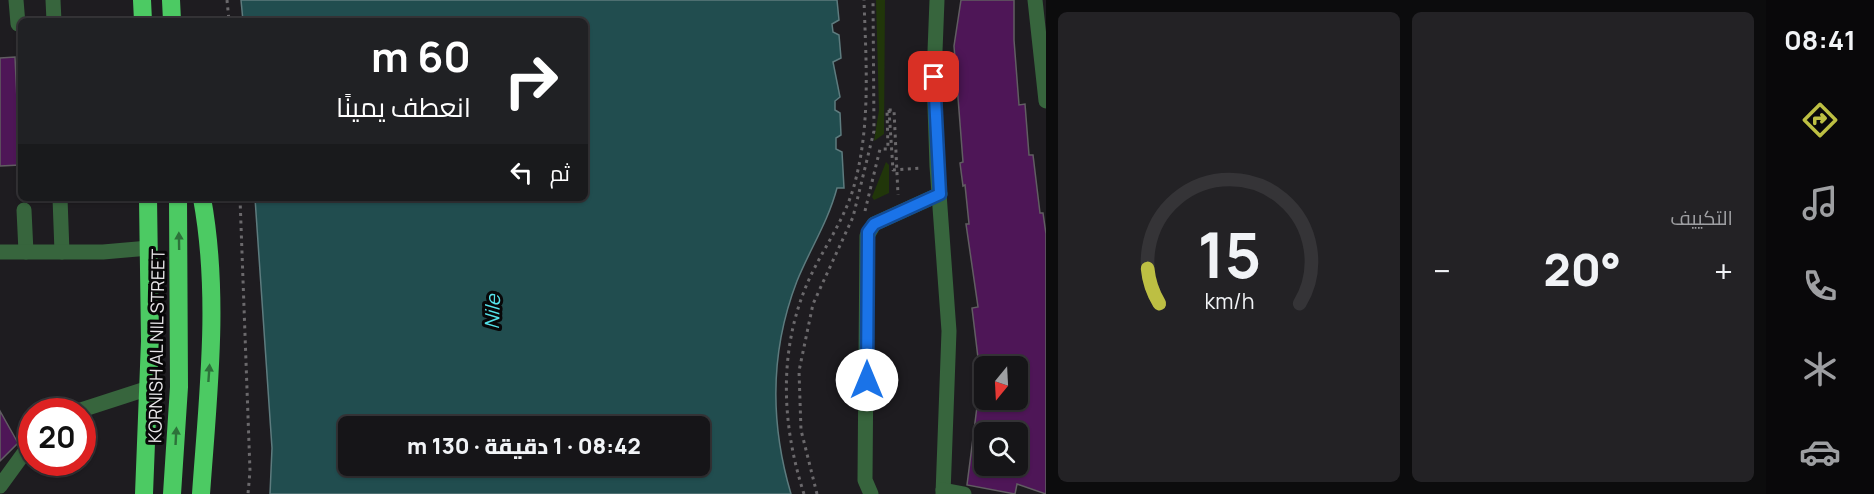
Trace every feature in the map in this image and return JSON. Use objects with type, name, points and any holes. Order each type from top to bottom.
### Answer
[{"type":"highway","points":[[142,0],[143,18]]},
{"type":"highway","points":[[171,0],[172,18]]},
{"type":"highway","name":"KORNISH AL NIL STREET","points":[[144,494],[149,388],[148,201]]},
{"type":"highway","name":"KORNISH AL NIL STREET","points":[[172,494],[179,387],[178,201]]},
{"type":"highway","points":[[201,494],[213,314],[207,227],[203,201]]},
{"type":"street","points":[[16,0],[18,24]]},
{"type":"street","points":[[53,0],[54,18]]},
{"type":"street","points":[[937,0],[934,77],[937,166],[949,348],[943,492],[964,494]]},
{"type":"street","points":[[1035,0],[1046,101]]},
{"type":"street","points":[[871,494],[865,480],[868,232],[874,224],[940,194]]},
{"type":"street","points":[[60,201],[62,252]]},
{"type":"street","points":[[24,210],[26,252]]},
{"type":"street","points":[[0,252],[149,248]]},
{"type":"street","points":[[96,405],[149,388]]},
{"type":"street","points":[[0,486],[18,461]]},
{"type":"path","points":[[227,0],[229,18]]},
{"type":"path","points":[[804,494],[790,443],[786,416],[787,362],[793,327],[807,285],[843,216],[859,165],[867,94],[864,0]]},
{"type":"path","points":[[817,494],[801,430],[799,371],[813,304],[854,217],[874,131],[873,0]]},
{"type":"path","points":[[862,218],[880,149],[888,149],[887,110],[894,110],[898,194],[894,202]]},
{"type":"path","points":[[896,170],[937,166]]},
{"type":"path","points":[[240,201],[250,471],[248,494]]},
{"type":"green space","points":[[876,0],[885,0],[884,134],[874,141],[879,110]]},
{"type":"green space","points":[[886,162],[889,165],[889,193],[874,200],[872,197]]},
{"type":"water","name":"Nile","points":[[241,0],[837,0],[839,20],[832,24],[833,32],[839,35],[841,58],[833,62],[840,97],[835,101],[835,110],[840,113],[841,135],[836,138],[836,149],[842,152],[844,188],[837,188],[824,224],[797,281],[788,307],[778,360],[776,387],[779,441],[791,494],[270,494],[272,448],[255,201],[588,201],[588,18],[243,18]]},
{"type":"building","points":[[961,0],[1014,0],[1014,40],[1019,105],[1025,104],[1029,155],[1033,155],[1040,213],[1043,213],[1046,234],[1046,494],[1017,484],[1015,494],[967,485],[974,430],[974,476],[1028,476],[1028,422],[975,422],[977,410],[1028,410],[1028,356],[978,356],[972,308],[978,307],[966,224],[969,224],[960,163],[963,162],[954,46]]},
{"type":"building","points":[[15,57],[18,165],[0,166],[0,58]]},
{"type":"building","points":[[0,411],[18,443],[0,461]]},
{"type":"route","points":[[867,380],[867,239],[869,229],[874,224],[940,194],[934,77]]}]
